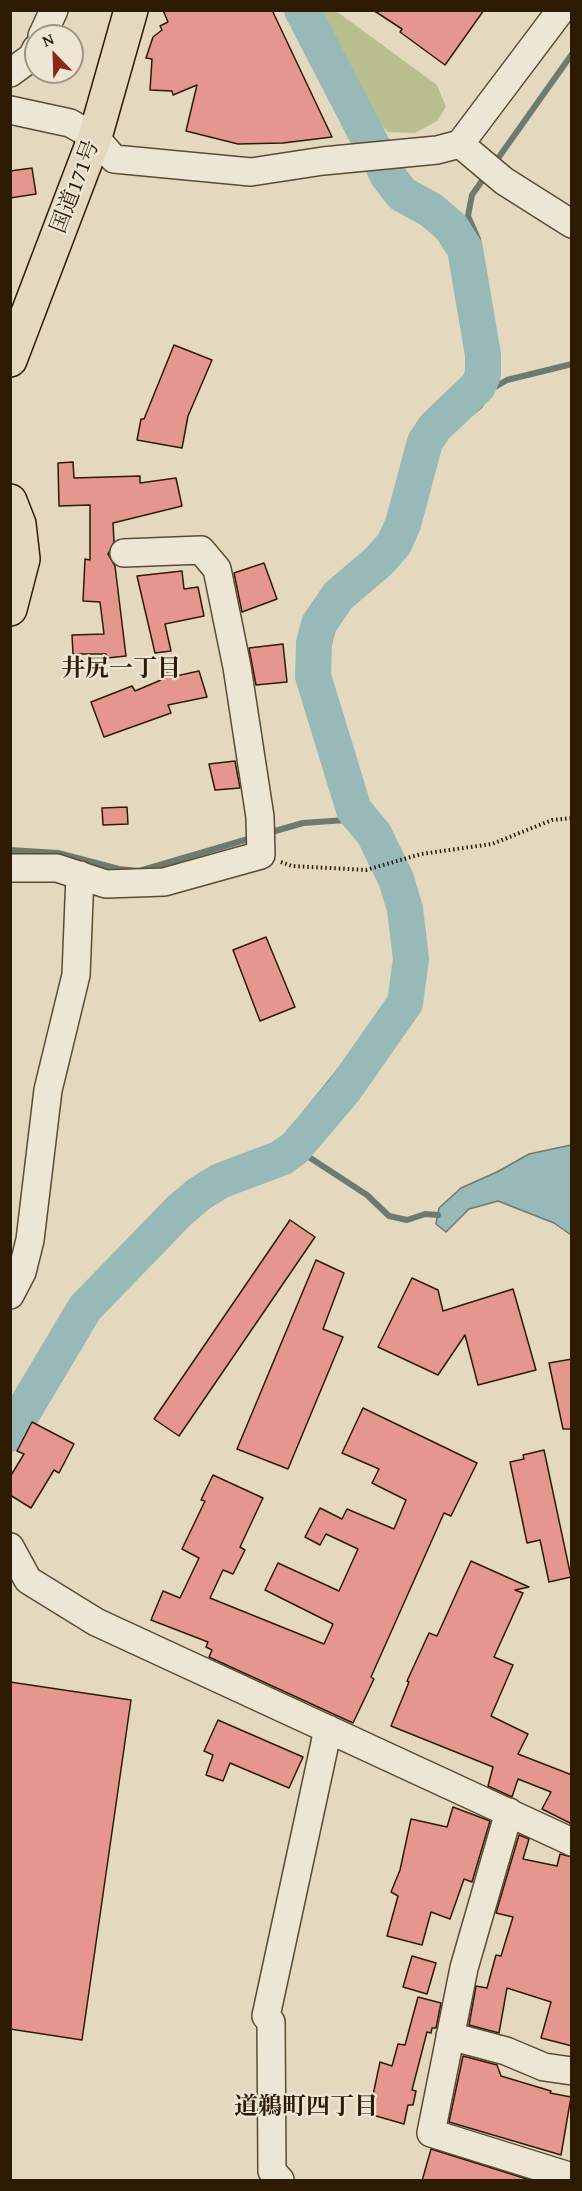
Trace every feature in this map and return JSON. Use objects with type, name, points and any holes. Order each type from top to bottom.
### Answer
[{"type":"main road","name":"国道171号","points":[[10,360],[95,137],[131,10]]},
{"type":"main road","points":[[10,501],[19,524],[23,559],[10,609]]},
{"type":"street","points":[[48,24],[54,10]]},
{"type":"street","points":[[10,110],[70,123],[95,137],[114,159],[251,172],[323,161],[437,150],[460,144],[561,10]]},
{"type":"street","points":[[10,73],[24,63]]},
{"type":"street","points":[[460,144],[491,172],[572,225]]},
{"type":"street","points":[[10,868],[57,868],[106,884],[164,882],[261,852],[260,821],[237,667],[217,569],[201,550],[124,553]]},
{"type":"street","points":[[10,1295],[22,1272],[30,1240],[48,1089],[76,975],[80,875]]},
{"type":"street","points":[[10,1547],[28,1580],[96,1622],[572,1842]]},
{"type":"street","points":[[280,2181],[272,2171],[271,2022],[266,2016],[328,1729]]},
{"type":"street","points":[[508,1812],[464,1968],[431,2133],[572,2178]]},
{"type":"street","points":[[450,2036],[506,2051],[544,2067],[572,2071]]},
{"type":"path","points":[[261,852],[292,866],[374,869],[398,859],[492,844],[552,820],[572,818]]},
{"type":"green space","points":[[314,11],[336,11],[437,85],[446,107],[437,121],[415,133],[388,132],[378,121],[344,56]]},
{"type":"water","points":[[571,1145],[571,1235],[554,1223],[498,1201],[469,1209],[446,1232],[436,1224],[439,1208],[461,1188],[529,1154]]},
{"type":"building","points":[[163,10],[272,10],[332,137],[283,143],[238,144],[186,131],[197,85],[173,95],[172,91],[150,90],[152,59],[146,58],[153,37],[162,30],[160,26],[168,22]]},
{"type":"building","points":[[373,10],[484,10],[445,65],[400,32],[402,29]]},
{"type":"building","points":[[32,168],[36,194],[10,198],[10,171]]},
{"type":"building","points":[[174,345],[212,360],[188,416],[182,448],[137,440],[141,419],[144,419]]},
{"type":"building","points":[[73,462],[74,478],[140,476],[140,483],[176,478],[182,506],[113,523],[114,542],[108,554],[115,566],[126,656],[107,658],[106,654],[73,654],[72,635],[104,634],[100,602],[83,601],[85,559],[90,560],[90,505],[59,506],[58,463]]},
{"type":"building","points":[[264,563],[277,599],[242,612],[234,573]]},
{"type":"building","points":[[182,571],[184,589],[198,587],[204,616],[165,624],[171,651],[155,653],[137,576]]},
{"type":"building","points":[[283,644],[287,682],[256,685],[249,648]]},
{"type":"building","points":[[175,669],[176,676],[199,671],[207,697],[168,705],[171,713],[104,737],[91,702],[132,686],[135,691],[161,680],[160,675]]},
{"type":"building","points":[[235,761],[240,788],[215,790],[209,764]]},
{"type":"building","points":[[127,807],[128,824],[103,825],[102,808]]},
{"type":"building","points":[[266,937],[295,1007],[260,1021],[233,950]]},
{"type":"building","points":[[290,1220],[315,1237],[179,1436],[154,1419]]},
{"type":"building","points":[[316,1260],[344,1273],[323,1329],[343,1337],[288,1469],[237,1449]]},
{"type":"building","points":[[412,1278],[438,1290],[443,1311],[513,1289],[536,1370],[478,1385],[465,1335],[438,1375],[378,1347]]},
{"type":"building","points":[[572,1359],[572,1429],[563,1429],[549,1363]]},
{"type":"building","points":[[363,1408],[477,1463],[451,1516],[444,1513],[353,1723],[209,1657],[212,1650],[206,1647],[208,1642],[151,1620],[163,1591],[180,1598],[199,1558],[182,1549],[205,1501],[201,1500],[213,1475],[263,1498],[240,1547],[245,1550],[233,1574],[223,1570],[210,1598],[324,1644],[333,1624],[265,1590],[278,1563],[339,1591],[358,1549],[326,1534],[320,1545],[305,1537],[320,1508],[342,1519],[347,1509],[394,1529],[406,1500],[372,1483],[379,1469],[342,1453]]},
{"type":"building","points":[[32,1422],[74,1444],[59,1473],[54,1470],[31,1508],[10,1495],[10,1477],[24,1454],[17,1451]]},
{"type":"building","points":[[544,1450],[571,1577],[549,1582],[540,1540],[527,1543],[510,1462],[524,1459],[523,1455]]},
{"type":"building","points":[[471,1561],[529,1587],[515,1590],[523,1593],[494,1657],[513,1665],[491,1716],[528,1734],[518,1754],[572,1775],[572,1824],[542,1809],[551,1792],[518,1779],[512,1797],[488,1786],[493,1767],[391,1726],[409,1682],[407,1681],[429,1633],[437,1636]]},
{"type":"building","points":[[10,1682],[131,1700],[82,2040],[10,2029]]},
{"type":"building","points":[[218,1720],[303,1757],[289,1788],[230,1763],[223,1781],[206,1775],[213,1755],[204,1751]]},
{"type":"building","points":[[453,1807],[490,1821],[472,1882],[464,1879],[450,1919],[431,1912],[422,1945],[387,1936],[398,1896],[391,1892],[400,1870],[411,1819],[447,1827]]},
{"type":"building","points":[[519,1835],[529,1839],[523,1859],[557,1866],[560,1854],[572,1857],[572,2046],[541,2038],[551,2002],[507,1988],[499,2033],[469,2025],[476,1986],[487,1988],[496,1955],[501,1956],[513,1917],[496,1913]]},
{"type":"building","points":[[412,1956],[436,1963],[427,1994],[403,1987]]},
{"type":"building","points":[[418,1997],[441,2003],[436,2028],[432,2028],[431,2033],[427,2032],[412,2090],[416,2091],[413,2105],[408,2105],[404,2124],[369,2114],[380,2062],[392,2066],[398,2044],[405,2045]]},
{"type":"building","points":[[463,2056],[497,2065],[501,2076],[551,2091],[550,2093],[571,2097],[561,2155],[449,2122]]},
{"type":"building","points":[[431,2149],[530,2180],[422,2181]]},
{"type":"waterway","points":[[10,1434],[85,1308],[179,1211],[199,1194],[220,1181],[281,1158],[295,1148],[344,1090],[405,1003],[411,959],[405,909],[396,879],[374,834],[354,810],[313,676],[314,643],[319,624],[338,596],[379,561],[394,544],[403,524],[425,442],[435,427],[478,386],[483,375],[483,355],[465,249],[451,227],[431,210],[402,194],[388,176],[302,10]]},
{"type":"waterway","points":[[494,164],[572,54]]},
{"type":"waterway","points":[[360,792],[325,670],[326,652],[331,630],[342,610],[391,567],[409,544],[431,463],[438,447],[450,430],[480,406],[495,376],[496,350],[478,239],[468,216],[472,195],[486,175]]},
{"type":"waterway","points":[[490,390],[507,380],[572,364]]},
{"type":"waterway","points":[[268,833],[303,823],[359,819]]},
{"type":"waterway","points":[[10,850],[58,853],[119,869],[139,871],[255,837]]},
{"type":"waterway","points":[[10,1406],[62,1320],[78,1299],[174,1198],[215,1169],[272,1150],[284,1140],[389,1009],[398,970],[390,899],[364,842]]},
{"type":"waterway","points":[[295,1148],[367,1195],[389,1216],[407,1220],[425,1214],[438,1215]]},
{"type":"district","name":"井尻一丁目","points":[[121,670]]},
{"type":"district","name":"道鵜町四丁目","points":[[306,2108]]}]
